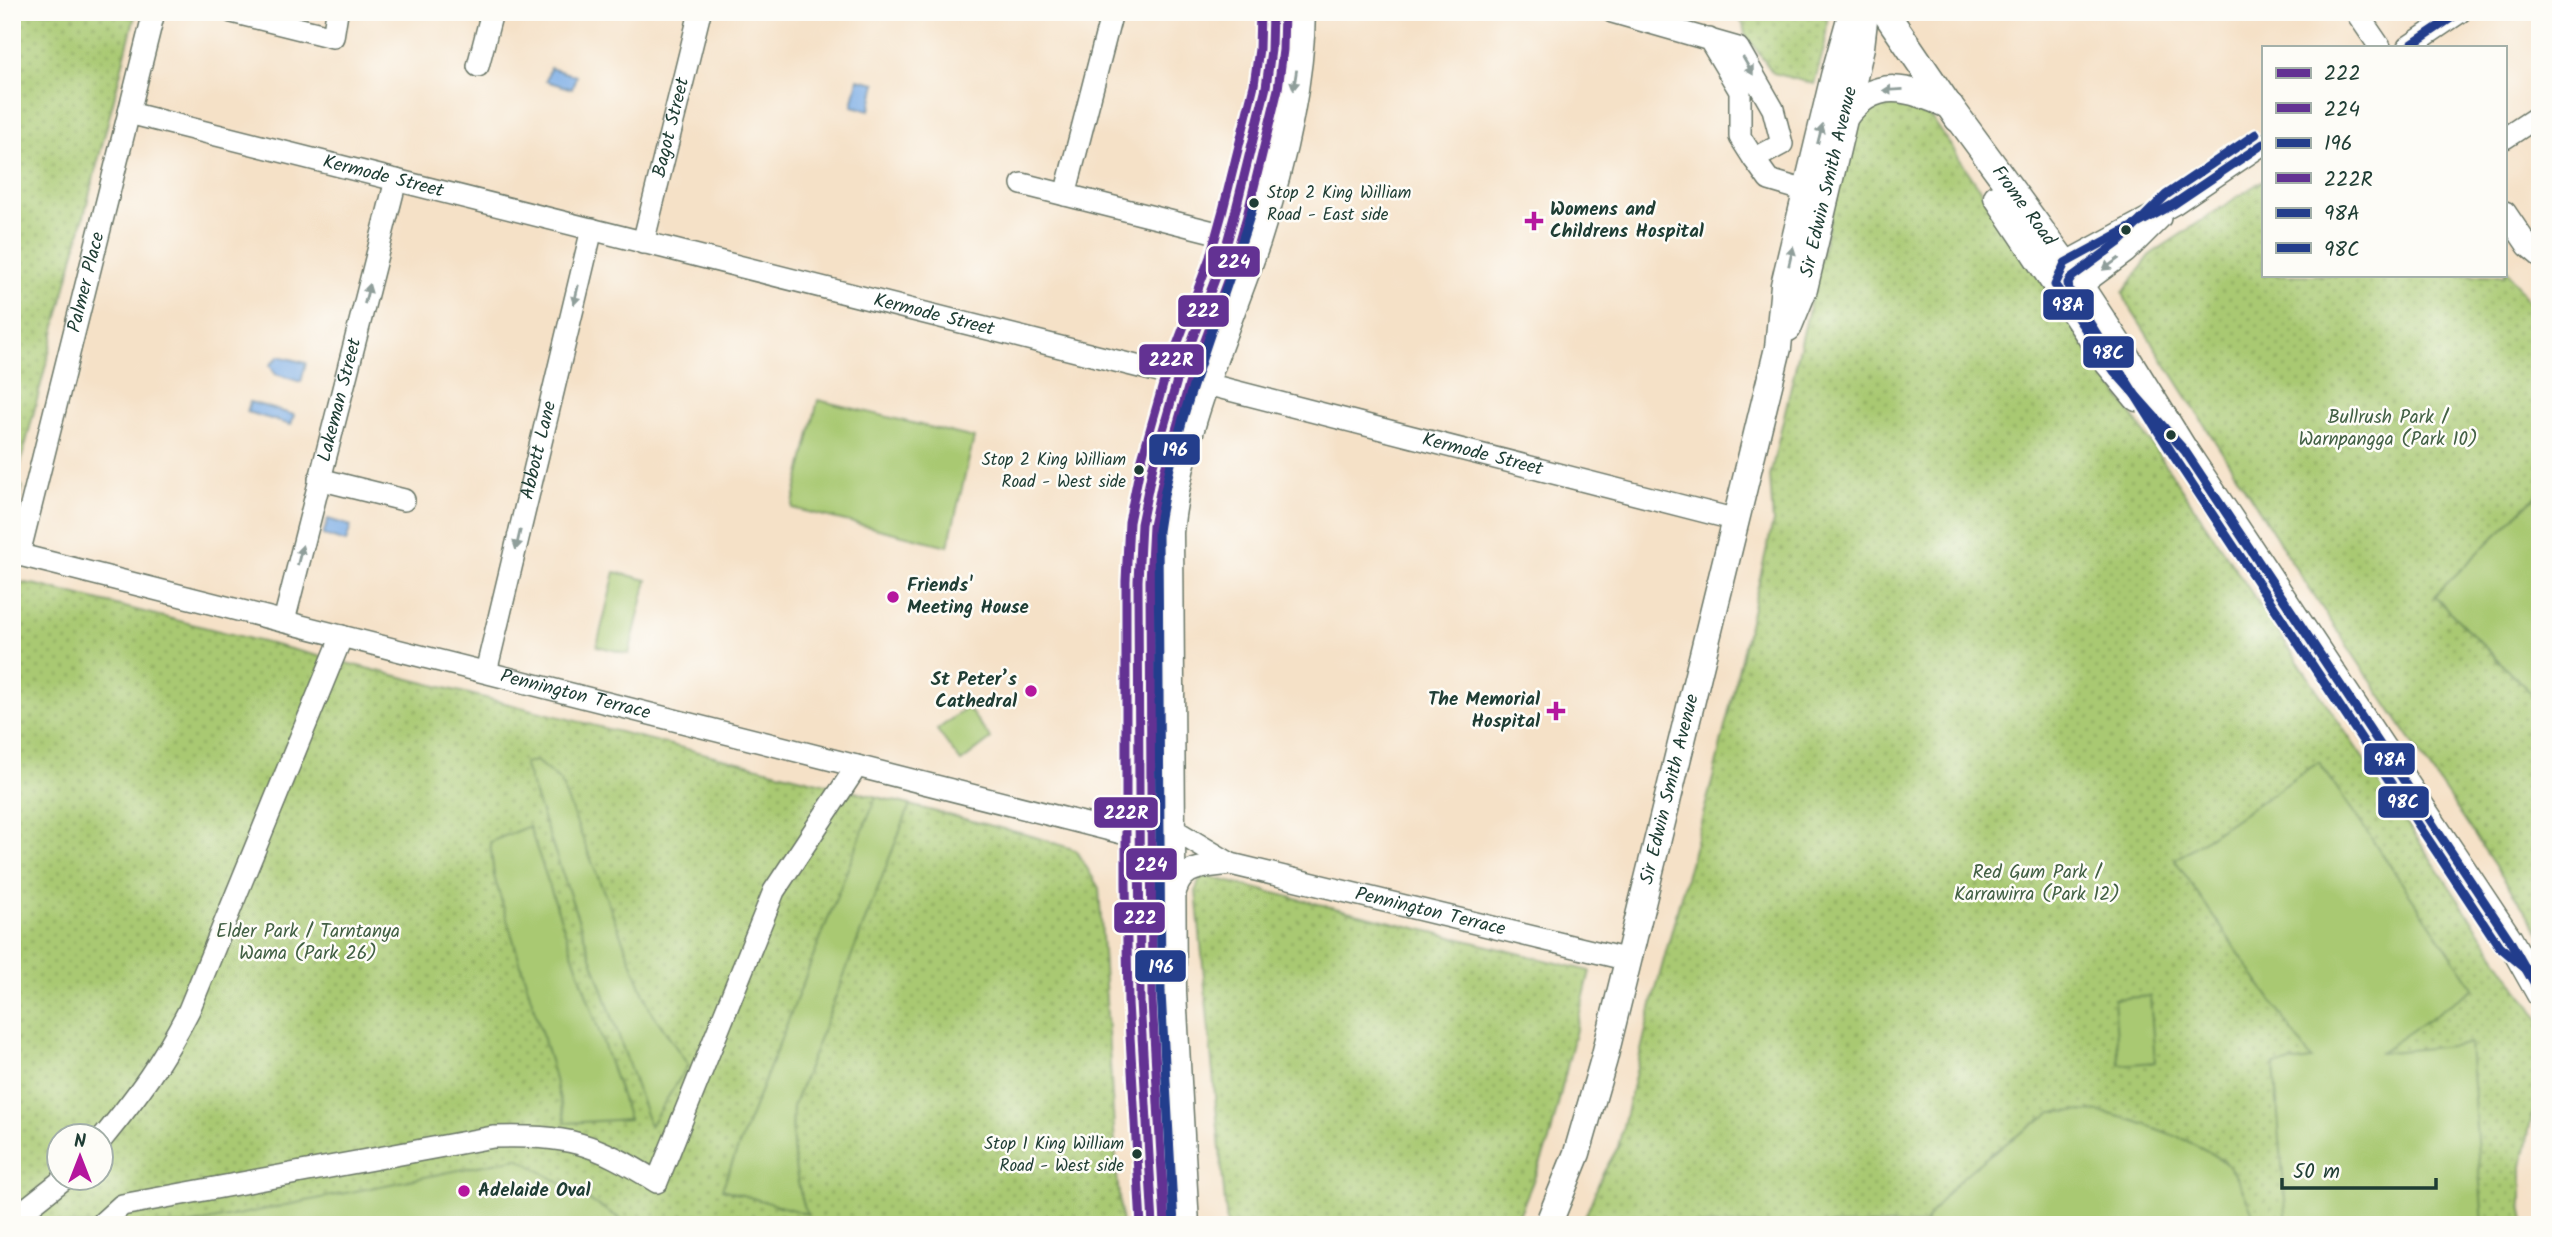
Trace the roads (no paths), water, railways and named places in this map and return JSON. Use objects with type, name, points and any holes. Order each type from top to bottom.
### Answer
[{"type":"main road","points":[[1153,1225],[1140,1001],[1138,581],[1141,524],[1153,466],[1178,377],[1229,236],[1266,87],[1272,12]]},
{"type":"main road","points":[[1186,1225],[1172,992],[1170,532],[1181,468],[1205,384],[1257,240],[1283,145],[1299,49],[1301,12]]},
{"type":"main road","name":"Sir Edwin Smith Avenue","points":[[1548,1225],[1577,1153],[1629,960],[1779,348],[1784,285],[1805,191],[1852,12]]},
{"type":"main road","name":"Sir Edwin Smith Avenue","points":[[1779,348],[1804,289],[1861,47],[1865,12]]},
{"type":"main road","points":[[1885,12],[1950,106],[1998,198],[2066,278],[2114,371],[2185,452],[2509,939],[2540,994]]},
{"type":"main road","points":[[1844,118],[1863,99],[1886,89],[1905,89],[1950,106]]},
{"type":"main road","points":[[1138,837],[1159,855],[1172,900]]},
{"type":"main road","points":[[2509,939],[2540,965]]},
{"type":"street","name":"Palmer Place","points":[[16,553],[154,12]]},
{"type":"street","points":[[232,12],[333,37],[337,12]]},
{"type":"street","points":[[478,66],[492,12]]},
{"type":"street","name":"Bagot Street","points":[[643,243],[700,12]]},
{"type":"street","points":[[1065,195],[1112,12]]},
{"type":"street","points":[[1612,12],[1738,48],[1773,109],[1782,144],[1754,159]]},
{"type":"street","points":[[2356,12],[2379,46]]},
{"type":"street","points":[[2409,46],[2453,14]]},
{"type":"street","points":[[1709,39],[1740,91],[1740,137],[1769,180],[1805,191]]},
{"type":"street","points":[[1740,121],[1773,109]]},
{"type":"street","name":"Kermode Street","points":[[129,113],[1737,520]]},
{"type":"street","points":[[2506,137],[2540,115]]},
{"type":"street","points":[[2066,278],[2262,145]]},
{"type":"street","name":"Lakeman Street","points":[[284,621],[396,180]]},
{"type":"street","points":[[1022,184],[1229,236]]},
{"type":"street","points":[[2506,213],[2528,246],[2540,256]]},
{"type":"street","name":"Abbott Lane","points":[[486,672],[592,229]]},
{"type":"street","points":[[319,479],[404,500]]},
{"type":"street","name":"Pennington Terrace","points":[[16,553],[1138,837]]},
{"type":"street","points":[[116,1123],[159,1066],[189,1010],[342,636]]},
{"type":"street","points":[[100,1225],[122,1205],[493,1137],[552,1137],[576,1141],[624,1161],[657,1182],[774,891],[857,766]]},
{"type":"street","name":"Pennington Terrace","points":[[1171,828],[1231,864],[1629,960]]},
{"type":"street","name":"Pennington Terrace","points":[[1172,900],[1182,876],[1194,869],[1231,864]]},
{"type":"street","points":[[12,1220],[47,1192]]},
{"type":"water","points":[[550,68],[576,76],[572,89],[546,81]]},
{"type":"water","points":[[858,79],[876,83],[870,110],[852,106]]},
{"type":"water","points":[[279,356],[306,363],[301,382],[275,374],[270,365]]},
{"type":"water","points":[[250,402],[294,415],[291,425],[247,412]]},
{"type":"water","points":[[328,519],[351,526],[346,542],[323,535]]},
{"type":"place","name":"Stop 2 King William Road - East side","points":[[1254,203]]},
{"type":"place","name":"Womens and Childrens Hospital","points":[[1534,221]]},
{"type":"place","name":"Stop 2 King William Road - West side","points":[[1139,470]]},
{"type":"place","name":"Friends' Meeting House","points":[[893,597]]},
{"type":"place","name":"St Peter’s Cathedral","points":[[1031,691]]},
{"type":"place","name":"The Memorial Hospital","points":[[1556,711]]},
{"type":"place","name":"Stop 1 King William Road - West side","points":[[1137,1154]]},
{"type":"place","name":"Adelaide Oval","points":[[464,1191]]},
{"type":"park label","name":"Bullrush Park / Warnpangga (Park 10)","points":[[2388,429]]},
{"type":"park label","name":"Red Gum Park / Karrawirra (Park 12)","points":[[2037,884]]},
{"type":"park label","name":"Elder Park / Tarntanya Wama (Park 26)","points":[[308,943]]}]
